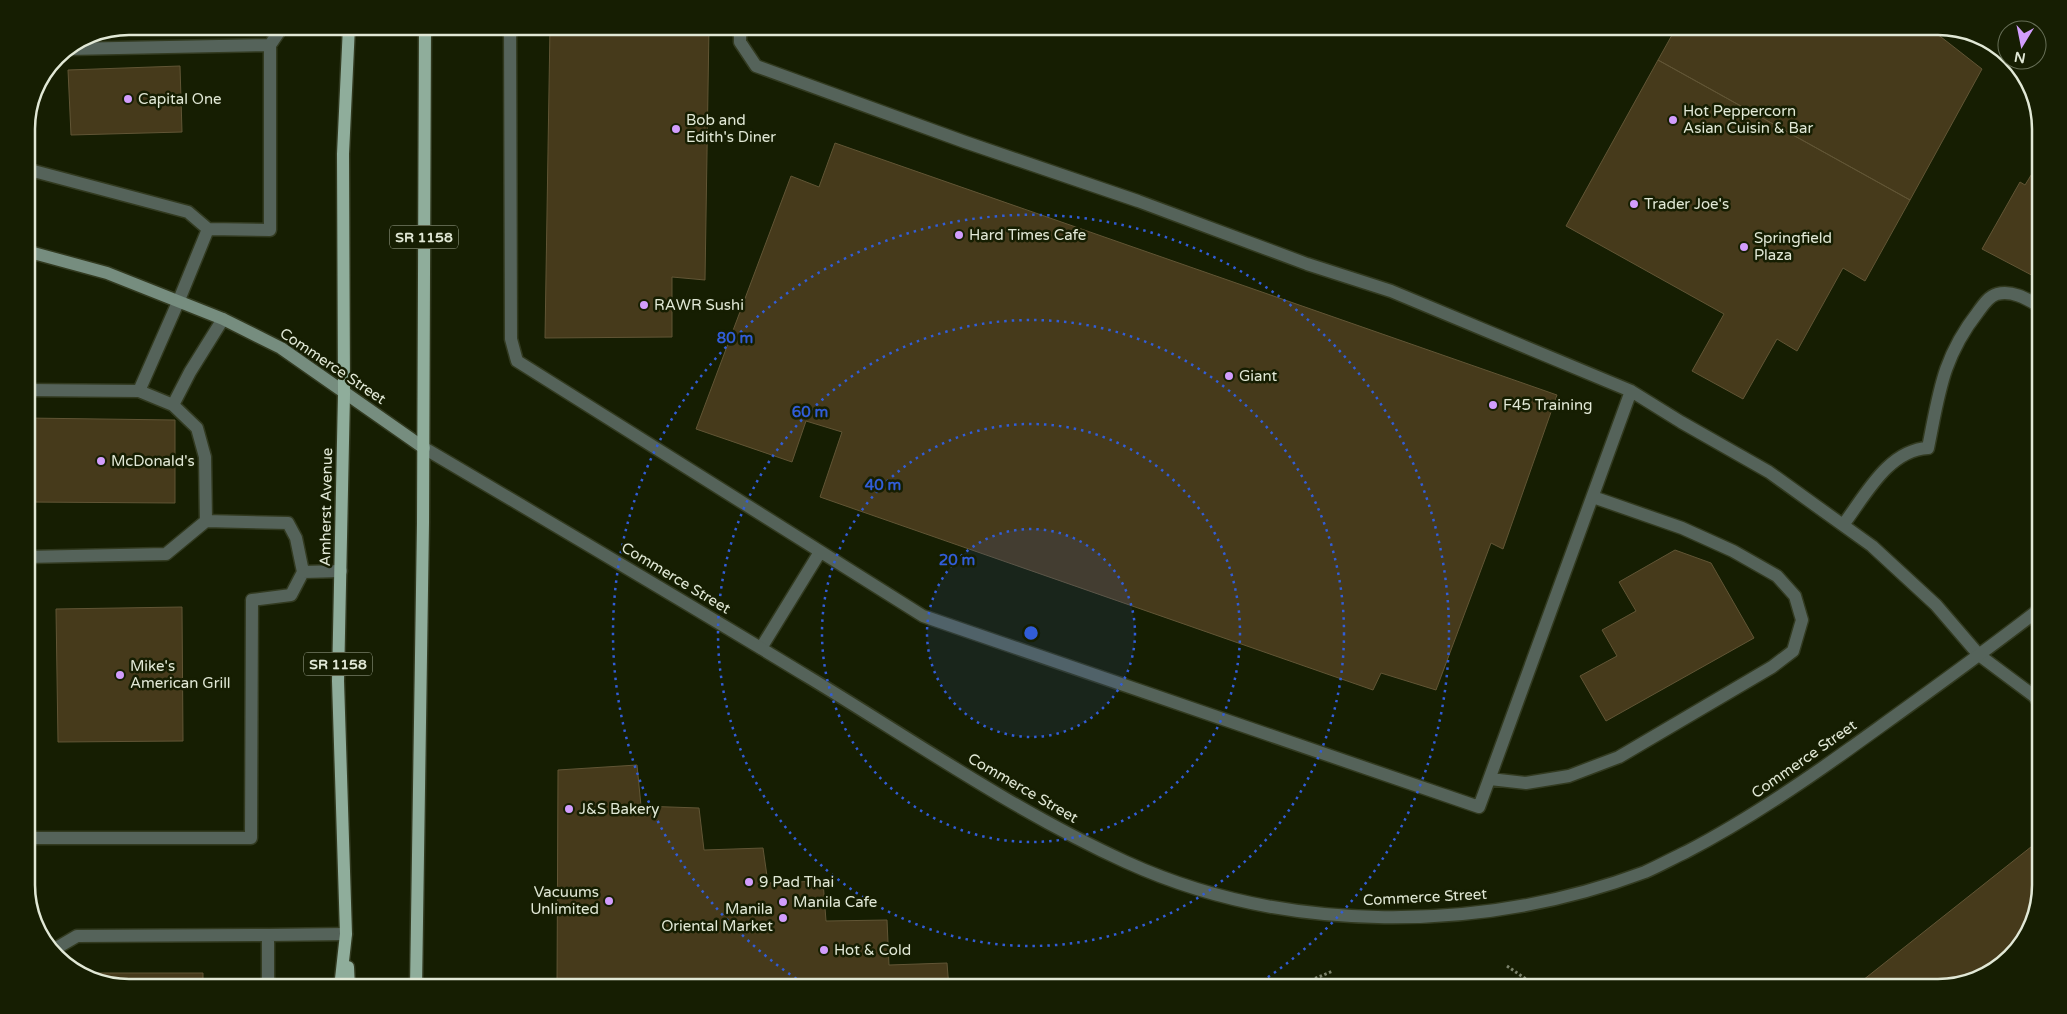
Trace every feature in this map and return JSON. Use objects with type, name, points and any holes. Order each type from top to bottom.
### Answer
[{"type":"main road","name":"Amherst Avenue","points":[[341,979],[346,934],[338,691],[344,394],[343,154],[349,35]]},
{"type":"main road","name":"SR 1158","points":[[416,979],[424,448],[425,35]]},
{"type":"main road","name":"Commerce Street","points":[[35,254],[107,273],[223,319],[281,348],[344,394],[424,448]]},
{"type":"main road","points":[[346,934],[349,979]]},
{"type":"street","points":[[35,171],[188,212],[208,229],[270,230],[270,45],[277,35]]},
{"type":"street","points":[[510,35],[510,339],[517,361],[924,616],[1479,807],[1631,391]]},
{"type":"street","points":[[740,35],[740,42],[756,66],[1138,201],[1307,264],[1391,291],[1631,391],[1769,472],[1872,546],[1936,605],[1980,655],[2032,694]]},
{"type":"street","points":[[81,49],[270,45]]},
{"type":"street","points":[[138,391],[179,300],[208,229]]},
{"type":"street","points":[[1844,525],[1883,472],[1902,456],[1914,449],[1928,448],[1943,376],[1952,350],[1985,302],[1996,294],[2012,293],[2032,303]]},
{"type":"street","points":[[173,405],[190,372],[223,319]]},
{"type":"street","points":[[35,390],[138,391],[156,396],[173,405],[197,428],[205,457],[206,521]]},
{"type":"street","name":"Commerce Street","points":[[424,448],[761,648],[1049,825],[1131,864],[1222,896],[1307,911],[1375,918],[1482,913],[1558,897],[1649,870],[1712,838],[1782,797],[1980,655],[2032,615]]},
{"type":"street","points":[[1490,779],[1526,783],[1569,776],[1618,757],[1772,667],[1793,651],[1802,620],[1795,596],[1777,576],[1733,551],[1682,528],[1593,497]]},
{"type":"street","points":[[35,557],[166,554],[206,521],[288,523],[296,538],[302,572],[290,595],[252,600],[250,838],[35,838]]},
{"type":"street","points":[[761,648],[820,552]]},
{"type":"street","points":[[302,572],[340,571]]},
{"type":"street","points":[[58,947],[78,936],[346,934]]},
{"type":"street","points":[[268,935],[268,979]]},
{"type":"path","points":[[1507,966],[1526,979]]},
{"type":"path","points":[[1314,979],[1333,971]]},
{"type":"building","points":[[550,35],[709,35],[705,280],[672,277],[672,337],[545,338]]},
{"type":"building","points":[[1672,35],[1939,35],[1982,69],[1910,200],[1658,60]]},
{"type":"building","name":"Springfield Plaza","points":[[1658,60],[1910,200],[1865,281],[1843,268],[1797,351],[1777,339],[1743,399],[1692,371],[1724,314],[1566,226]]},
{"type":"building","points":[[180,66],[182,132],[71,135],[68,70]]},
{"type":"building","points":[[835,143],[1557,395],[1503,549],[1491,543],[1436,690],[1381,673],[1373,690],[820,497],[842,432],[806,421],[792,462],[696,429],[791,176],[819,187]]},
{"type":"building","points":[[2032,174],[2032,275],[1982,249],[2020,182],[2025,185]]},
{"type":"building","name":"McDonald's","points":[[35,418],[175,420],[175,503],[35,502]]},
{"type":"building","points":[[1675,550],[1711,563],[1754,638],[1606,721],[1580,676],[1617,656],[1602,630],[1636,611],[1619,582]]},
{"type":"building","name":"Mike's American Grill","points":[[182,607],[183,741],[58,742],[56,609]]},
{"type":"building","points":[[637,765],[641,806],[699,808],[704,850],[763,848],[768,883],[823,881],[826,921],[887,920],[889,965],[947,963],[948,979],[557,979],[558,770]]},
{"type":"building","points":[[2032,846],[2032,885],[2027,915],[2016,937],[1995,959],[1974,972],[1950,978],[1864,979]]},
{"type":"building","points":[[97,973],[203,973],[203,979],[129,979]]},
{"type":"place","name":"Capital One","points":[[128,99]]},
{"type":"place","name":"Hot Peppercorn Asian Cuisin & Bar","points":[[1673,120]]},
{"type":"place","name":"Bob and Edith's Diner","points":[[676,129]]},
{"type":"place","name":"Trader Joe's","points":[[1634,204]]},
{"type":"place","name":"Hard Times Cafe","points":[[959,235]]},
{"type":"place","name":"Springfield Plaza","points":[[1744,247]]},
{"type":"place","name":"RAWR Sushi","points":[[644,305]]},
{"type":"place","name":"Giant","points":[[1229,376]]},
{"type":"place","name":"F45 Training","points":[[1493,405]]},
{"type":"place","name":"McDonald's","points":[[101,461]]},
{"type":"place","name":"Mike's American Grill","points":[[120,675]]},
{"type":"place","name":"J&S Bakery","points":[[569,809]]},
{"type":"place","name":"9 Pad Thai","points":[[749,882]]},
{"type":"place","name":"Vacuums Unlimited","points":[[609,901]]},
{"type":"place","name":"Manila Cafe","points":[[783,902]]},
{"type":"place","name":"Manila Oriental Market","points":[[783,918]]},
{"type":"place","name":"Hot & Cold","points":[[824,950]]}]
